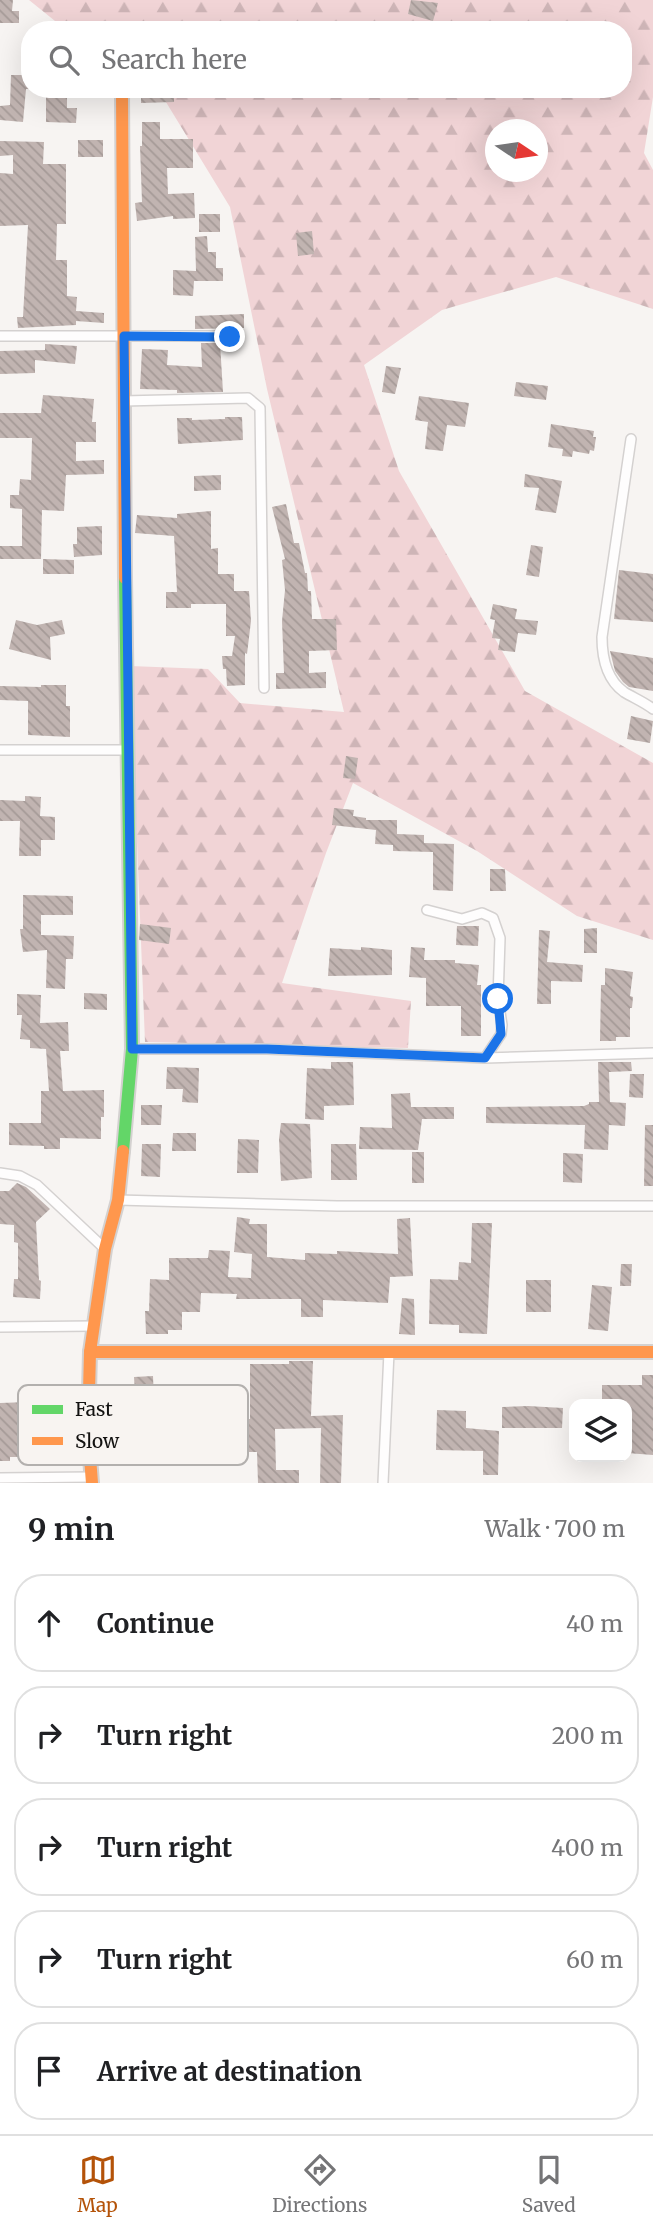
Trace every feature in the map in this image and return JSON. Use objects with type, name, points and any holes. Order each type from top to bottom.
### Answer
[{"type":"street","points":[[89,1385],[93,1325],[105,1249],[118,1200],[132,1049],[123,401],[122,98]]},
{"type":"street","points":[[0,336],[230,337]]},
{"type":"street","points":[[123,401],[248,398],[260,408],[264,688]]},
{"type":"street","points":[[631,439],[602,636],[602,657],[612,678],[623,691],[653,709]]},
{"type":"street","points":[[0,750],[127,750]]},
{"type":"street","points":[[428,910],[462,919],[482,913],[494,918],[500,938],[498,999],[502,1025],[501,1034],[485,1058]]},
{"type":"street","points":[[132,1049],[267,1049],[485,1058],[653,1053]]},
{"type":"street","points":[[0,1173],[20,1176],[37,1185],[105,1249]]},
{"type":"street","points":[[118,1200],[337,1206],[653,1206]]},
{"type":"street","points":[[0,1326],[93,1325]]},
{"type":"street","points":[[90,1352],[653,1352]]},
{"type":"street","points":[[383,1483],[389,1352]]},
{"type":"street","points":[[0,1478],[92,1480]]},
{"type":"green space","points":[[29,0],[653,0],[653,97],[644,153],[653,170],[653,309],[556,277],[442,310],[364,365],[399,471],[525,691],[653,763],[653,940],[577,916],[477,851],[353,783],[282,983],[411,1001],[408,1048],[145,1042],[130,666],[208,669],[240,703],[344,712],[267,389],[230,207],[163,98],[632,98],[632,21],[55,21]]},
{"type":"building","points":[[0,0],[13,0],[12,11],[19,11],[19,23],[0,23]]},
{"type":"building","points":[[411,0],[438,3],[433,21],[408,14]]},
{"type":"building","points":[[11,75],[21,75],[21,98],[25,98],[23,122],[0,120],[0,106],[10,105]]},
{"type":"building","points":[[46,98],[67,98],[67,108],[77,108],[76,123],[46,122]]},
{"type":"building","points":[[141,98],[174,98],[174,102],[141,103]]},
{"type":"building","points":[[142,122],[160,122],[160,139],[193,139],[193,168],[167,168],[168,194],[194,193],[195,218],[173,219],[173,216],[137,221],[135,203],[142,202]]},
{"type":"building","points":[[78,140],[103,140],[103,157],[78,157]]},
{"type":"building","points":[[0,141],[44,142],[43,164],[66,164],[66,224],[57,224],[56,260],[67,260],[67,296],[77,297],[76,311],[104,313],[104,323],[76,321],[76,325],[18,328],[17,317],[23,317],[28,225],[0,226],[0,173],[13,174],[13,155],[0,156]]},
{"type":"building","points":[[199,214],[220,214],[220,232],[199,232]]},
{"type":"building","points":[[312,231],[314,254],[298,256],[296,233]]},
{"type":"building","points":[[207,236],[208,252],[216,252],[216,268],[223,268],[223,281],[194,281],[193,296],[173,295],[173,270],[196,271],[195,237]]},
{"type":"building","points":[[244,314],[244,328],[195,329],[195,316]]},
{"type":"building","points":[[201,343],[220,343],[223,392],[177,393],[177,390],[140,389],[142,349],[168,350],[167,365],[202,367]]},
{"type":"building","points":[[45,344],[77,346],[75,364],[35,360],[35,373],[0,374],[0,351],[45,350]]},
{"type":"building","points":[[386,366],[401,368],[395,394],[382,392]]},
{"type":"building","points":[[516,382],[548,386],[546,400],[514,396]]},
{"type":"building","points":[[43,395],[94,399],[92,422],[96,422],[96,442],[76,442],[76,461],[104,460],[104,474],[66,475],[64,511],[42,510],[41,559],[0,559],[0,546],[22,546],[22,509],[10,508],[10,495],[19,495],[20,479],[31,480],[32,438],[0,438],[0,413],[41,413]]},
{"type":"building","points":[[419,396],[469,403],[465,427],[447,425],[443,451],[425,449],[428,422],[415,420]]},
{"type":"building","points":[[242,417],[243,440],[178,444],[177,418],[192,420]]},
{"type":"building","points":[[551,424],[594,431],[594,451],[590,450],[589,454],[573,451],[572,457],[562,456],[563,449],[548,447]]},
{"type":"building","points":[[525,474],[562,481],[556,513],[535,510],[539,488],[524,487]]},
{"type":"building","points":[[221,475],[221,490],[194,491],[194,476]]},
{"type":"building","points":[[286,504],[294,543],[299,543],[307,573],[312,619],[336,619],[337,650],[309,651],[309,673],[326,672],[326,688],[276,689],[276,673],[284,673],[282,621],[285,590],[282,560],[285,559],[272,507]]},
{"type":"building","points":[[211,511],[211,549],[218,548],[218,574],[234,574],[234,591],[249,591],[251,621],[247,654],[245,653],[245,685],[227,686],[226,669],[223,669],[222,656],[232,656],[235,636],[226,636],[226,604],[191,604],[191,608],[166,608],[166,592],[177,592],[174,536],[135,533],[137,515],[177,518],[177,514]]},
{"type":"building","points":[[102,526],[102,555],[74,557],[73,544],[77,544],[77,527]]},
{"type":"building","points":[[531,545],[543,547],[539,577],[526,575]]},
{"type":"building","points":[[43,559],[74,560],[74,574],[43,574]]},
{"type":"building","points":[[619,570],[653,574],[653,622],[614,619]]},
{"type":"building","points":[[493,604],[517,609],[515,619],[538,621],[536,635],[518,633],[515,652],[498,650],[500,639],[492,638],[495,620],[490,619]]},
{"type":"building","points":[[16,620],[37,625],[62,620],[65,634],[50,637],[51,660],[9,649]]},
{"type":"building","points":[[610,651],[653,658],[653,691],[629,687],[623,682],[615,671]]},
{"type":"building","points":[[66,685],[66,706],[70,706],[70,737],[28,735],[28,701],[0,700],[0,686]]},
{"type":"building","points":[[631,716],[653,721],[650,743],[627,739]]},
{"type":"building","points":[[346,756],[358,758],[355,779],[343,778]]},
{"type":"building","points":[[25,796],[41,797],[40,816],[55,817],[55,840],[41,840],[41,856],[19,856],[20,821],[0,821],[0,800],[25,801]]},
{"type":"building","points":[[334,808],[354,810],[353,816],[366,820],[397,820],[397,834],[424,835],[424,843],[454,844],[453,891],[433,890],[433,852],[393,851],[393,845],[375,844],[376,830],[332,825]]},
{"type":"building","points":[[490,869],[505,869],[506,891],[490,891]]},
{"type":"building","points":[[23,895],[73,896],[73,915],[41,915],[41,935],[74,936],[73,959],[66,959],[65,989],[46,988],[47,950],[23,952],[20,929],[23,929]]},
{"type":"building","points":[[140,924],[171,928],[169,944],[139,940]]},
{"type":"building","points":[[457,926],[479,926],[478,946],[456,945]]},
{"type":"building","points":[[597,928],[597,953],[584,953],[584,929]]},
{"type":"building","points":[[539,930],[550,931],[547,962],[583,965],[582,982],[551,981],[551,1004],[537,1004]]},
{"type":"building","points":[[361,947],[392,950],[392,975],[328,976],[330,948],[361,950]]},
{"type":"building","points":[[411,947],[425,948],[424,960],[455,960],[455,963],[479,965],[477,985],[481,985],[481,1036],[461,1036],[461,1006],[426,1006],[426,978],[409,977]]},
{"type":"building","points":[[605,968],[633,972],[630,1037],[616,1037],[616,1041],[600,1041],[601,985],[605,985]]},
{"type":"building","points":[[84,993],[107,994],[107,1010],[84,1009]]},
{"type":"building","points":[[17,994],[41,995],[40,1023],[68,1022],[69,1051],[60,1051],[63,1091],[104,1090],[101,1139],[60,1138],[60,1149],[9,1145],[9,1123],[41,1123],[41,1091],[49,1091],[46,1049],[30,1048],[30,1040],[20,1039],[22,1015],[17,1015]]},
{"type":"building","points":[[331,1062],[353,1062],[354,1105],[324,1106],[324,1120],[305,1119],[307,1068],[331,1069]]},
{"type":"building","points":[[598,1062],[631,1062],[632,1071],[609,1072],[610,1102],[626,1103],[625,1126],[609,1125],[608,1150],[584,1149],[585,1125],[486,1123],[486,1107],[584,1106],[589,1102],[599,1102]]},
{"type":"building","points":[[167,1067],[199,1068],[198,1103],[182,1102],[183,1089],[166,1089]]},
{"type":"building","points":[[630,1074],[644,1074],[643,1098],[629,1097]]},
{"type":"building","points":[[410,1093],[411,1107],[454,1107],[454,1119],[422,1119],[418,1150],[359,1149],[360,1127],[392,1128],[391,1094]]},
{"type":"building","points":[[141,1105],[162,1105],[161,1125],[141,1125]]},
{"type":"building","points":[[281,1123],[310,1124],[312,1178],[281,1181]]},
{"type":"building","points":[[645,1125],[653,1125],[653,1186],[644,1186]]},
{"type":"building","points":[[173,1133],[196,1133],[196,1151],[172,1151]]},
{"type":"building","points":[[238,1139],[259,1140],[258,1173],[237,1173]]},
{"type":"building","points":[[142,1144],[161,1144],[160,1177],[141,1176]]},
{"type":"building","points":[[331,1144],[356,1144],[357,1180],[331,1180]]},
{"type":"building","points":[[412,1152],[424,1152],[424,1183],[412,1183]]},
{"type":"building","points":[[563,1153],[583,1154],[582,1183],[563,1182]]},
{"type":"building","points":[[17,1183],[26,1187],[50,1209],[36,1222],[40,1299],[13,1297],[14,1279],[18,1279],[18,1243],[14,1242],[14,1225],[0,1224],[0,1191],[9,1191]]},
{"type":"building","points":[[237,1217],[250,1219],[249,1224],[267,1224],[267,1257],[305,1260],[305,1253],[337,1254],[337,1251],[398,1254],[397,1219],[410,1218],[413,1276],[390,1277],[388,1303],[323,1300],[323,1317],[301,1317],[301,1299],[236,1299],[237,1294],[201,1293],[200,1312],[182,1312],[182,1330],[168,1330],[168,1334],[146,1334],[145,1311],[149,1311],[150,1279],[169,1280],[169,1258],[208,1258],[209,1250],[230,1251],[228,1277],[251,1278],[252,1254],[234,1252]]},
{"type":"building","points":[[472,1223],[492,1223],[487,1334],[459,1333],[459,1325],[429,1324],[430,1279],[458,1280],[459,1262],[471,1263]]},
{"type":"building","points":[[621,1264],[632,1264],[631,1286],[620,1286]]},
{"type":"building","points":[[526,1280],[551,1280],[551,1312],[526,1312]]},
{"type":"building","points":[[592,1285],[612,1287],[608,1331],[588,1329]]},
{"type":"building","points":[[402,1298],[414,1299],[415,1335],[399,1334]]},
{"type":"building","points":[[289,1361],[313,1361],[311,1416],[343,1415],[341,1483],[320,1483],[321,1428],[275,1429],[276,1470],[299,1470],[299,1483],[258,1483],[257,1452],[248,1452],[250,1364],[289,1364]]},
{"type":"building","points":[[642,1375],[653,1375],[653,1455],[632,1453],[632,1399],[602,1399],[602,1385],[642,1385]]},
{"type":"building","points":[[153,1376],[153,1385],[134,1385],[134,1377]]},
{"type":"building","points":[[18,1402],[18,1457],[10,1457],[10,1461],[0,1461],[0,1403]]},
{"type":"building","points":[[502,1407],[563,1408],[562,1428],[502,1428]]},
{"type":"building","points":[[437,1410],[466,1411],[466,1428],[499,1431],[498,1475],[483,1475],[483,1451],[436,1450]]},
{"type":"traffic: fast","points":[[123,1151],[132,1049],[125,578]]},
{"type":"traffic: slow","points":[[122,98],[125,578]]},
{"type":"traffic: slow","points":[[89,1385],[90,1352],[105,1249],[118,1200],[123,1151]]},
{"type":"traffic: slow","points":[[90,1352],[653,1352]]},
{"type":"traffic: slow","points":[[91,1465],[92,1483]]},
{"type":"route","points":[[230,337],[124,336],[125,640],[132,1049],[267,1049],[485,1058],[501,1034],[498,999]]}]
